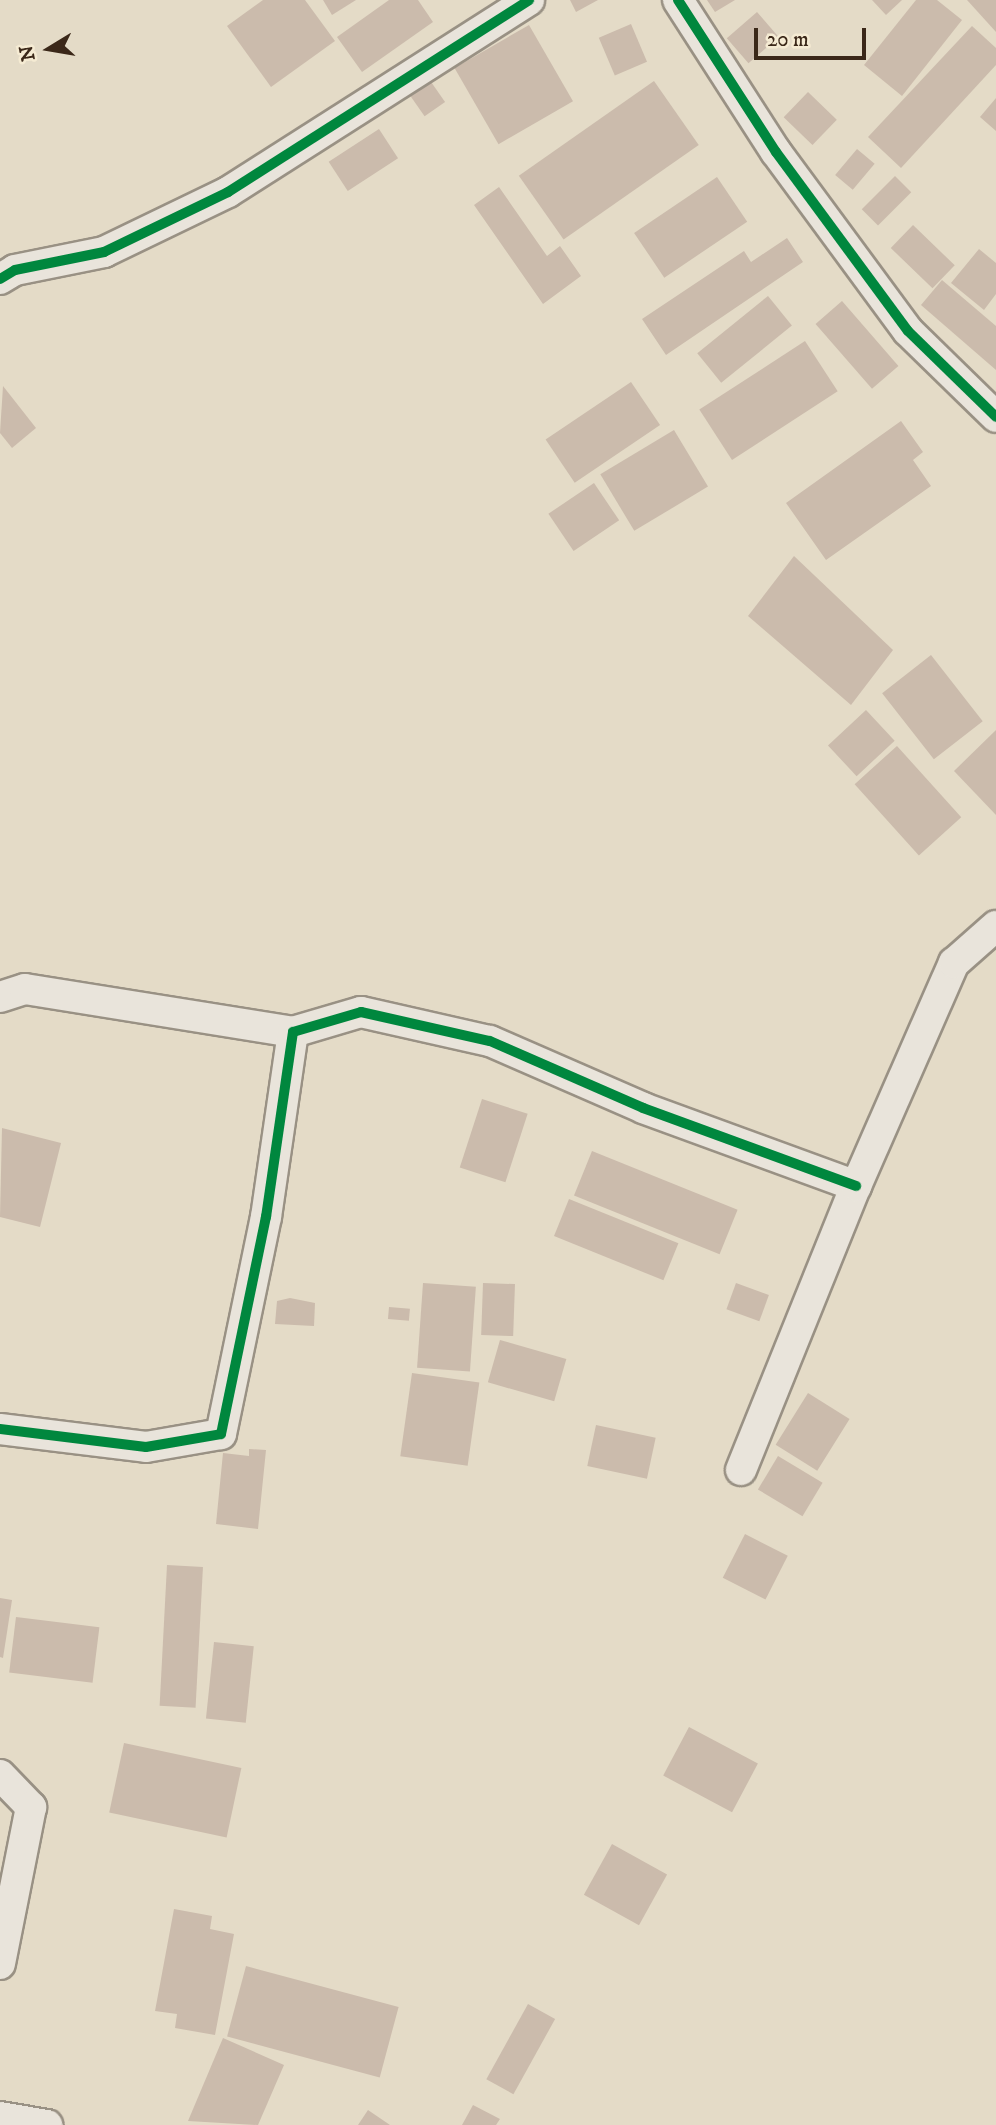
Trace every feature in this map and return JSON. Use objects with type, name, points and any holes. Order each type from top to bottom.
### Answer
[{"type":"street","points":[[0,279],[15,270],[104,251],[228,192],[529,0]]},
{"type":"street","points":[[678,0],[776,152],[908,331],[996,417]]},
{"type":"street","points":[[741,1470],[856,1186],[954,963],[996,926]]},
{"type":"street","points":[[0,998],[25,989],[293,1032],[362,1012],[490,1041],[643,1108],[856,1186]]},
{"type":"street","points":[[0,1429],[146,1447],[221,1434],[267,1217],[293,1032]]},
{"type":"street","points":[[0,1775],[31,1807],[0,1964]]},
{"type":"street","points":[[0,2117],[47,2125]]},
{"type":"building","points":[[263,0],[305,0],[335,41],[271,87],[227,26]]},
{"type":"building","points":[[323,0],[356,0],[332,15]]},
{"type":"building","points":[[389,0],[418,0],[433,22],[362,72],[337,37]]},
{"type":"building","points":[[570,0],[598,0],[576,12]]},
{"type":"building","points":[[707,0],[735,0],[715,12]]},
{"type":"building","points":[[872,0],[902,0],[886,15]]},
{"type":"building","points":[[916,0],[937,0],[962,20],[902,96],[864,65]]},
{"type":"building","points":[[967,0],[996,0],[996,32]]},
{"type":"building","points":[[757,12],[779,37],[748,63],[727,38]]},
{"type":"building","points":[[631,24],[647,62],[615,75],[599,38]]},
{"type":"building","points":[[529,25],[573,101],[499,144],[455,68]]},
{"type":"building","points":[[972,26],[996,48],[996,65],[901,168],[868,137]]},
{"type":"building","points":[[429,79],[445,102],[425,116],[409,93]]},
{"type":"building","points":[[654,81],[699,145],[564,240],[519,176]]},
{"type":"building","points":[[808,92],[837,120],[812,145],[784,117]]},
{"type":"building","points":[[996,98],[996,131],[980,117]]},
{"type":"building","points":[[379,129],[398,158],[348,191],[329,162]]},
{"type":"building","points":[[857,149],[875,164],[853,190],[835,175]]},
{"type":"building","points":[[895,176],[911,192],[878,225],[862,209]]},
{"type":"building","points":[[717,177],[747,222],[664,278],[634,233]]},
{"type":"building","points":[[499,187],[547,256],[560,246],[581,276],[543,304],[474,205]]},
{"type":"building","points":[[913,225],[955,265],[932,288],[891,248]]},
{"type":"building","points":[[787,238],[803,262],[666,355],[642,319],[744,251],[751,262]]},
{"type":"building","points":[[979,249],[996,263],[996,294],[984,310],[951,283]]},
{"type":"building","points":[[942,280],[996,326],[996,370],[921,305]]},
{"type":"building","points":[[768,296],[792,326],[721,383],[697,353]]},
{"type":"building","points":[[842,301],[898,366],[872,389],[816,324]]},
{"type":"building","points":[[805,341],[838,391],[732,460],[699,410]]},
{"type":"building","points":[[631,382],[660,425],[575,483],[546,440]]},
{"type":"building","points":[[3,386],[36,428],[12,448],[0,433]]},
{"type":"building","points":[[901,421],[923,452],[913,460],[931,486],[826,560],[786,503]]},
{"type":"building","points":[[674,430],[708,487],[634,531],[600,474]]},
{"type":"building","points":[[594,483],[619,520],[574,551],[548,514]]},
{"type":"building","points":[[794,556],[893,650],[851,705],[748,616]]},
{"type":"building","points":[[931,655],[983,721],[934,759],[882,693]]},
{"type":"building","points":[[866,710],[895,741],[857,776],[828,745]]},
{"type":"building","points":[[996,730],[996,815],[954,771]]},
{"type":"building","points":[[897,746],[961,817],[919,855],[855,784]]},
{"type":"building","points":[[482,1099],[528,1114],[505,1182],[460,1167]]},
{"type":"building","points":[[2,1128],[61,1143],[40,1227],[0,1217]]},
{"type":"building","points":[[592,1151],[738,1210],[720,1254],[574,1196]]},
{"type":"building","points":[[569,1199],[678,1243],[663,1280],[554,1236]]},
{"type":"building","points":[[423,1283],[476,1287],[470,1371],[417,1368]]},
{"type":"building","points":[[483,1283],[515,1284],[513,1336],[481,1335]]},
{"type":"building","points":[[736,1283],[769,1295],[759,1321],[726,1309]]},
{"type":"building","points":[[290,1298],[315,1303],[314,1326],[275,1324],[277,1301]]},
{"type":"building","points":[[389,1307],[410,1309],[409,1321],[388,1319]]},
{"type":"building","points":[[500,1340],[566,1359],[554,1401],[488,1382]]},
{"type":"building","points":[[412,1373],[479,1382],[468,1466],[400,1456]]},
{"type":"building","points":[[808,1393],[850,1419],[817,1471],[776,1445]]},
{"type":"building","points":[[596,1425],[656,1438],[647,1479],[587,1466]]},
{"type":"building","points":[[249,1449],[266,1450],[258,1529],[216,1524],[223,1453],[249,1456]]},
{"type":"building","points":[[778,1456],[823,1483],[802,1516],[758,1489]]},
{"type":"building","points":[[745,1534],[788,1556],[766,1599],[723,1578]]},
{"type":"building","points":[[167,1565],[203,1567],[196,1708],[160,1706]]},
{"type":"building","points":[[0,1598],[12,1600],[3,1658],[0,1657]]},
{"type":"building","points":[[16,1617],[99,1627],[93,1683],[9,1673]]},
{"type":"building","points":[[214,1642],[254,1646],[246,1723],[206,1719]]},
{"type":"building","points":[[689,1727],[758,1764],[732,1812],[663,1776]]},
{"type":"building","points":[[124,1743],[241,1768],[227,1837],[109,1812]]},
{"type":"building","points":[[612,1844],[667,1875],[639,1925],[584,1895]]},
{"type":"building","points":[[174,1909],[212,1916],[210,1929],[234,1934],[215,2035],[175,2028],[177,2014],[155,2011]]},
{"type":"building","points":[[246,1966],[399,2007],[380,2077],[227,2037]]},
{"type":"building","points":[[528,2004],[555,2019],[513,2094],[486,2079]]},
{"type":"building","points":[[223,2038],[284,2065],[258,2125],[188,2121]]},
{"type":"building","points":[[473,2105],[500,2119],[496,2125],[462,2125]]},
{"type":"building","points":[[368,2110],[390,2125],[358,2125]]},
{"type":"cycle path","points":[[0,279],[15,270],[104,252],[228,192],[529,0]]},
{"type":"cycle path","points":[[678,0],[776,152],[908,331],[996,417]]},
{"type":"cycle path","points":[[0,1429],[146,1447],[221,1434],[266,1217],[293,1032],[361,1012],[490,1041],[643,1108],[856,1186]]}]
